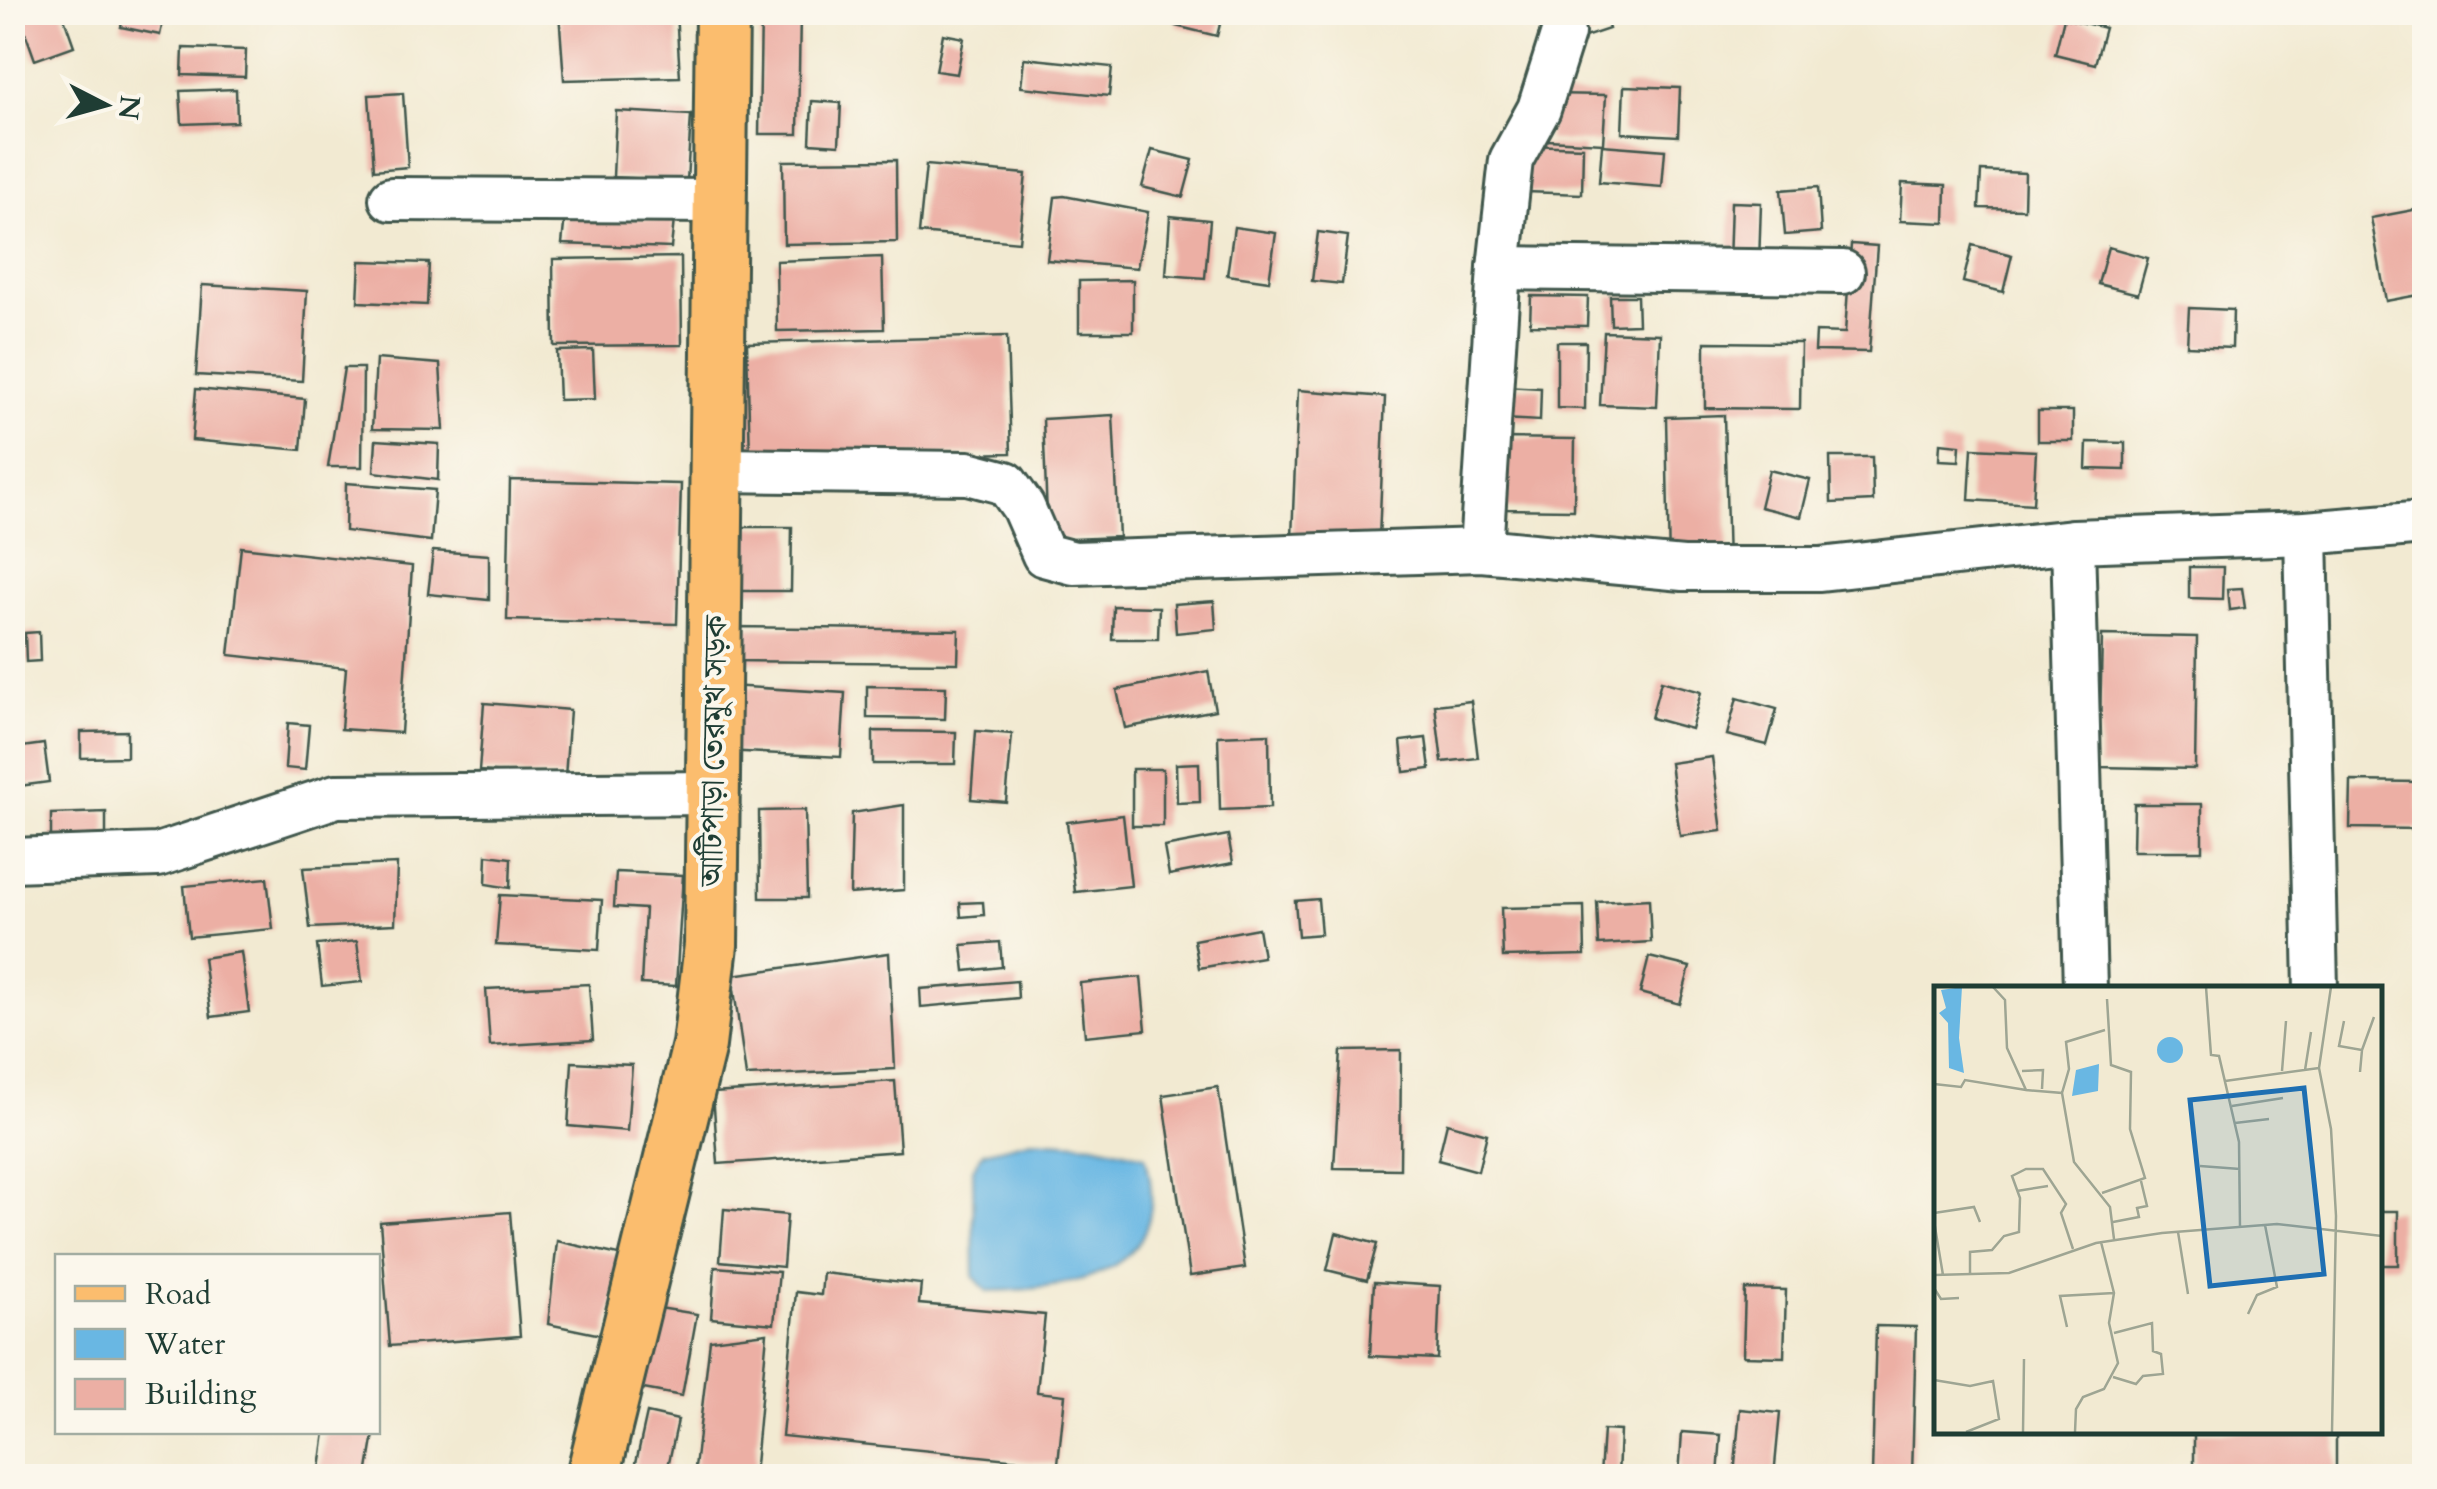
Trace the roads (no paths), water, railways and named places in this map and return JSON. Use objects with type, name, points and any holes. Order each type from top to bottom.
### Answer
[{"type":"main road","name":"আটিপাড়া তেরমুখ সড়ক","points":[[593,1476],[699,1044],[712,945],[722,12]]},
{"type":"street","points":[[1482,550],[1499,268],[1511,160],[1539,109],[1563,33]]},
{"type":"street","points":[[391,199],[719,201]]},
{"type":"street","points":[[1499,268],[1843,272]]},
{"type":"street","points":[[718,470],[968,473],[1006,483],[1023,507],[1044,554],[1074,563],[1482,550],[1683,569],[1820,570],[2074,541],[2306,533],[2424,523]]},
{"type":"street","points":[[2306,533],[2316,986]]},
{"type":"street","points":[[2074,541],[2084,986]]},
{"type":"street","points":[[12,860],[158,856],[336,796],[712,793]]},
{"type":"water","points":[[1032,1140],[1094,1144],[1145,1156],[1151,1195],[1147,1226],[1133,1249],[1112,1267],[1085,1278],[1054,1286],[987,1291],[974,1277],[973,1168],[983,1152]]}]
